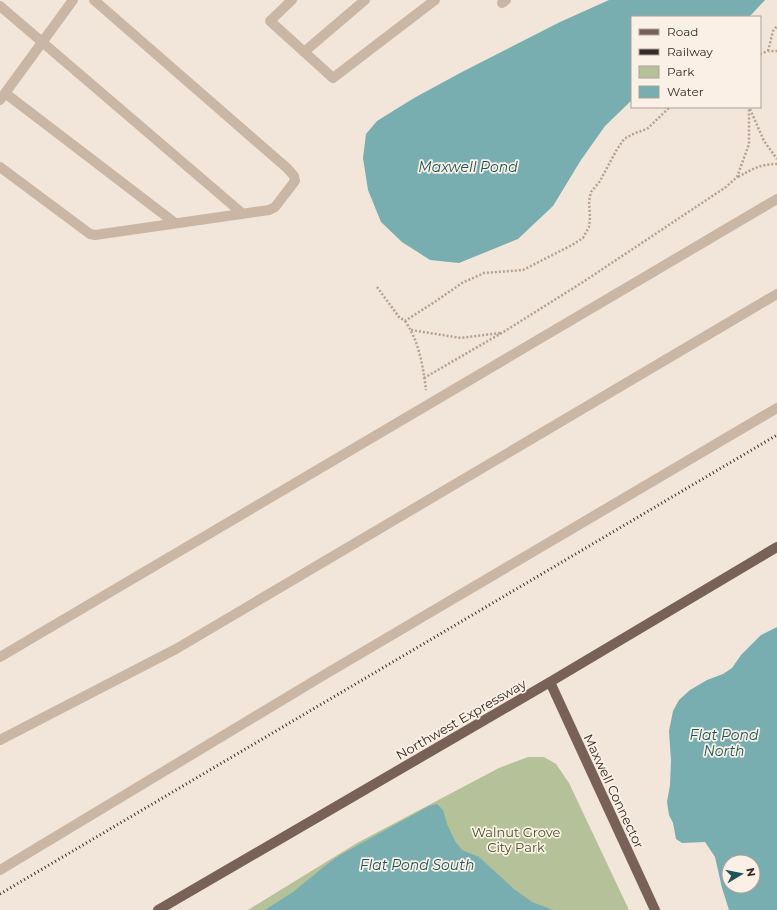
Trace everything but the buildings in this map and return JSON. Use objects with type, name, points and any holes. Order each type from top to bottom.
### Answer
[{"type":"main road","name":"Northwest Expressway","points":[[158,910],[777,548]]},
{"type":"main road","name":"Maxwell Connector","points":[[550,682],[655,910]]},
{"type":"lane","points":[[73,0],[2,96],[175,223]]},
{"type":"lane","points":[[0,167],[90,234],[95,235],[269,210],[275,208],[295,181],[294,176],[288,168],[94,0]]},
{"type":"lane","points":[[292,0],[270,21],[333,78],[435,0]]},
{"type":"lane","points":[[304,52],[365,0]]},
{"type":"lane","points":[[0,6],[243,214]]},
{"type":"lane","points":[[0,657],[777,200]]},
{"type":"lane","points":[[0,740],[176,649],[777,294]]},
{"type":"lane","points":[[0,870],[324,675],[777,408]]},
{"type":"path","points":[[768,51],[773,31],[777,26]]},
{"type":"path","points":[[761,54],[768,51],[777,51]]},
{"type":"path","points":[[405,321],[462,283],[484,272],[523,270],[583,238],[588,227],[590,217],[589,201],[591,192],[600,181],[620,145],[624,139],[647,129],[669,108]]},
{"type":"path","points":[[749,108],[764,141],[777,159]]},
{"type":"path","points":[[737,177],[749,144],[749,108]]},
{"type":"path","points":[[424,378],[583,282],[726,188],[737,177],[758,166],[777,164]]},
{"type":"path","points":[[377,287],[398,317],[405,321],[411,330],[416,342],[428,405]]},
{"type":"path","points":[[411,330],[461,338],[501,332]]},
{"type":"green space","name":"Walnut Grove City Park","points":[[528,757],[544,757],[556,764],[569,783],[629,910],[248,910],[357,843],[499,768]]},
{"type":"water","name":"Maxwell Pond","points":[[609,0],[765,0],[749,16],[631,16],[631,101],[605,126],[581,160],[553,206],[518,239],[459,263],[430,260],[402,242],[381,222],[368,190],[363,158],[366,134],[377,121],[414,98],[560,22]]},
{"type":"water","name":"Flat Pond North","points":[[777,627],[777,910],[729,910],[724,894],[761,894],[761,854],[721,854],[721,884],[715,857],[705,842],[682,843],[676,839],[667,802],[670,785],[671,761],[669,731],[673,711],[679,700],[690,690],[732,668],[741,655],[761,635]]},
{"type":"water","name":"Flat Pond South","points":[[437,804],[443,810],[447,824],[455,841],[462,850],[479,857],[514,889],[532,902],[553,910],[265,910],[293,892],[340,855],[429,806]]},
{"type":"railway","points":[[0,894],[777,435]]}]
